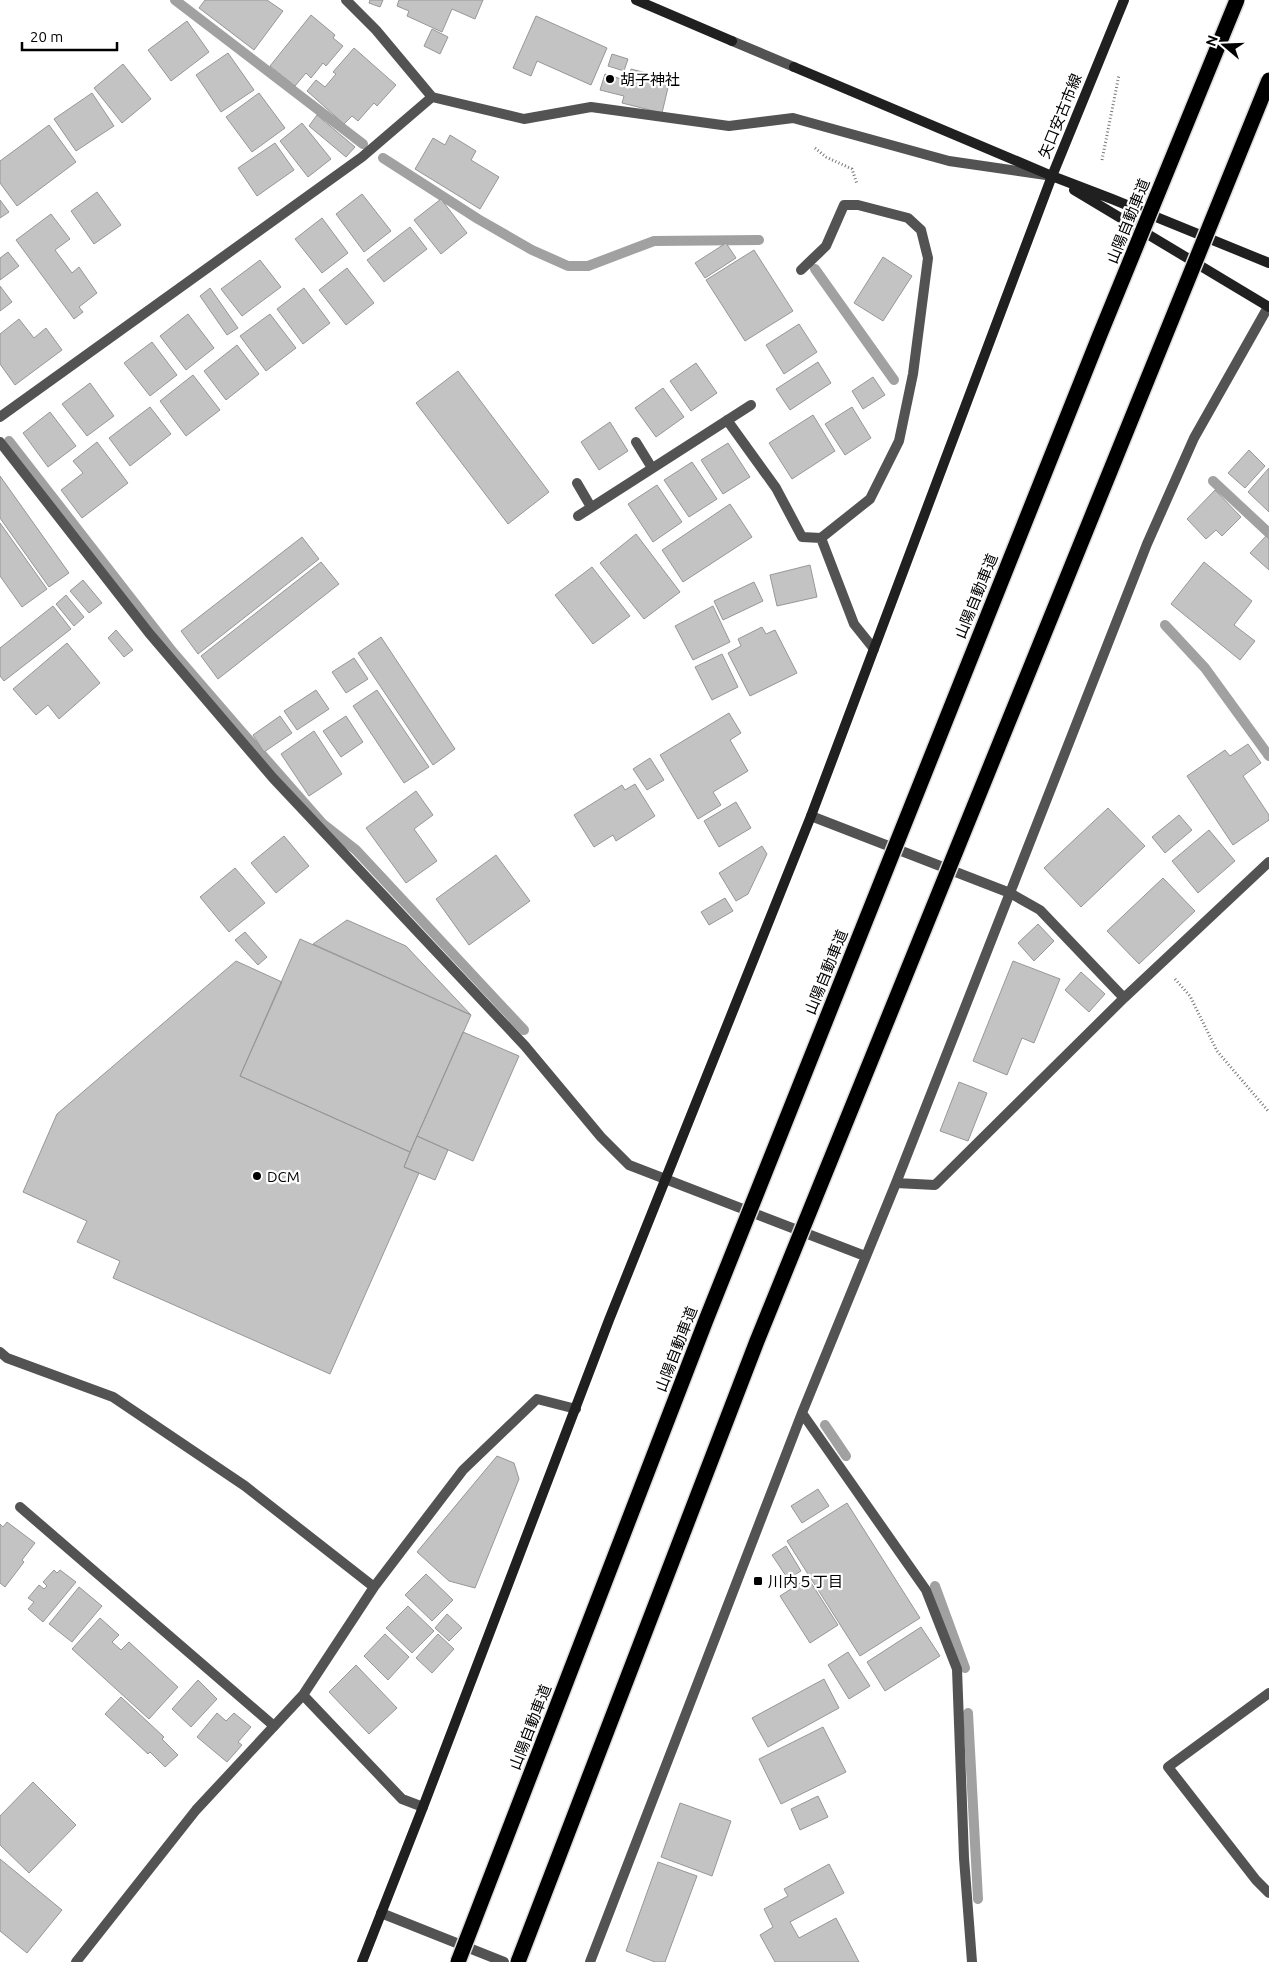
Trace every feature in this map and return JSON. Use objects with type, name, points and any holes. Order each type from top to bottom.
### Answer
[{"type":"highway","name":"山陽自動車道","points":[[458,1962],[706,1320],[1095,346],[1237,0]]},
{"type":"highway","points":[[518,1962],[757,1341],[1269,80]]},
{"type":"street","points":[[346,0],[376,30],[432,97],[524,119],[591,107],[729,126],[793,118],[949,161],[1052,176]]},
{"type":"street","points":[[636,0],[1052,176],[1269,263]]},
{"type":"street","name":"矢口安古市線","points":[[1124,0],[1052,176],[1268,307]]},
{"type":"street","points":[[0,417],[362,157],[432,97]]},
{"type":"street","points":[[362,1962],[664,1180],[810,816],[1052,176]]},
{"type":"street","points":[[727,420],[776,488],[802,537],[821,538],[870,499],[899,441],[913,374],[928,258],[921,230],[908,218],[858,205],[844,205],[826,246],[801,270]]},
{"type":"street","points":[[590,1962],[802,1414],[896,1182],[1151,535],[1194,438],[1268,307]]},
{"type":"street","points":[[578,516],[751,405]]},
{"type":"street","points":[[0,442],[149,633],[272,778],[525,1046],[601,1137],[629,1165],[866,1256]]},
{"type":"street","points":[[636,442],[652,468]]},
{"type":"street","points":[[576,483],[591,507]]},
{"type":"street","points":[[821,538],[854,624],[874,648]]},
{"type":"street","points":[[810,816],[1010,893],[1040,910],[1124,998]]},
{"type":"street","points":[[896,1182],[935,1184],[1124,998],[1269,862]]},
{"type":"street","points":[[0,1352],[8,1358],[113,1397],[245,1486],[374,1587]]},
{"type":"street","points":[[76,1962],[196,1810],[304,1695],[374,1587],[463,1470],[537,1400],[576,1409]]},
{"type":"street","points":[[802,1414],[926,1590],[957,1669],[964,1858],[972,1962]]},
{"type":"street","points":[[20,1507],[274,1726]]},
{"type":"street","points":[[1269,1693],[1168,1767],[1256,1880],[1269,1893]]},
{"type":"street","points":[[304,1695],[402,1799],[423,1807]]},
{"type":"street","points":[[381,1913],[504,1962]]},
{"type":"path","points":[[1102,160],[1120,69]]},
{"type":"path","points":[[793,118],[794,130],[826,156],[852,170],[857,185],[858,205]]},
{"type":"path","points":[[1161,964],[1190,996],[1217,1051],[1269,1112]]},
{"type":"building","points":[[205,0],[267,0],[283,11],[254,50],[199,8]]},
{"type":"building","points":[[370,0],[383,0],[380,7],[369,3]]},
{"type":"building","points":[[399,0],[483,0],[475,19],[452,9],[442,32],[407,16],[409,11],[397,6]]},
{"type":"building","points":[[311,15],[335,35],[333,38],[343,46],[326,66],[323,63],[311,78],[306,73],[295,86],[270,66]]},
{"type":"building","points":[[536,16],[607,48],[591,85],[537,61],[531,76],[513,68]]},
{"type":"building","points":[[187,21],[209,52],[171,81],[148,50]]},
{"type":"building","points":[[432,29],[448,37],[440,54],[424,46]]},
{"type":"building","points":[[354,48],[396,85],[377,106],[374,103],[358,121],[352,116],[344,124],[307,91],[316,80],[325,87],[336,74],[333,72]]},
{"type":"building","points":[[228,53],[254,90],[221,112],[196,75]]},
{"type":"building","points":[[612,54],[628,59],[624,71],[608,66]]},
{"type":"building","points":[[123,64],[151,99],[122,123],[94,88]]},
{"type":"building","points":[[631,69],[670,79],[662,113],[622,103],[624,96],[600,90],[605,74],[628,81]]},
{"type":"building","points":[[92,93],[114,126],[76,151],[54,119]]},
{"type":"building","points":[[259,93],[285,128],[252,152],[226,117]]},
{"type":"building","points":[[317,115],[355,147],[346,157],[309,126]]},
{"type":"building","points":[[302,123],[331,159],[308,177],[280,141]]},
{"type":"building","points":[[49,125],[76,162],[17,206],[0,183],[0,161]]},
{"type":"building","points":[[450,135],[476,151],[471,160],[499,177],[480,209],[415,169],[433,138],[445,145]]},
{"type":"building","points":[[275,143],[294,170],[257,196],[238,168]]},
{"type":"building","points":[[97,192],[121,225],[94,244],[71,211]]},
{"type":"building","points":[[362,194],[391,231],[364,252],[336,214]]},
{"type":"building","points":[[441,199],[467,233],[441,254],[414,220]]},
{"type":"building","points":[[0,200],[9,212],[0,218]]},
{"type":"building","points":[[51,214],[70,239],[55,250],[72,273],[79,267],[97,293],[79,307],[83,312],[74,319],[16,240]]},
{"type":"building","points":[[322,218],[348,253],[322,273],[295,239]]},
{"type":"building","points":[[410,227],[427,249],[384,282],[367,260]]},
{"type":"building","points":[[726,243],[736,258],[705,278],[695,263]]},
{"type":"building","points":[[754,250],[793,311],[745,341],[706,280]]},
{"type":"building","points":[[8,252],[19,266],[0,280],[0,258]]},
{"type":"building","points":[[883,257],[912,276],[883,321],[854,303]]},
{"type":"building","points":[[260,260],[281,287],[242,316],[221,289]]},
{"type":"building","points":[[347,268],[374,303],[346,325],[319,290]]},
{"type":"building","points":[[0,286],[12,302],[0,311]]},
{"type":"building","points":[[210,288],[238,328],[227,335],[200,296]]},
{"type":"building","points":[[304,288],[330,323],[303,344],[277,309]]},
{"type":"building","points":[[188,314],[214,348],[186,370],[160,336]]},
{"type":"building","points":[[270,314],[296,348],[266,371],[240,336]]},
{"type":"building","points":[[19,319],[34,338],[46,328],[62,350],[15,385],[0,364],[0,334]]},
{"type":"building","points":[[799,324],[817,352],[784,374],[766,345]]},
{"type":"building","points":[[152,342],[177,375],[150,396],[124,363]]},
{"type":"building","points":[[237,345],[259,374],[226,400],[204,371]]},
{"type":"building","points":[[818,362],[831,383],[790,410],[776,389]]},
{"type":"building","points":[[696,363],[717,393],[691,411],[670,381]]},
{"type":"building","points":[[458,371],[549,492],[508,524],[416,403]]},
{"type":"building","points":[[193,375],[220,410],[186,436],[160,401]]},
{"type":"building","points":[[873,377],[885,395],[863,409],[852,391]]},
{"type":"building","points":[[90,383],[114,416],[87,436],[62,404]]},
{"type":"building","points":[[663,388],[684,417],[656,437],[635,408]]},
{"type":"building","points":[[150,407],[171,434],[130,466],[109,438]]},
{"type":"building","points":[[852,407],[871,438],[845,455],[825,424]]},
{"type":"building","points":[[50,412],[76,446],[48,467],[23,433]]},
{"type":"building","points":[[813,415],[835,451],[792,479],[769,443]]},
{"type":"building","points":[[610,422],[628,451],[599,470],[581,442]]},
{"type":"building","points":[[97,442],[128,483],[82,518],[61,490],[83,473],[73,461]]},
{"type":"building","points":[[728,443],[750,477],[723,494],[701,460]]},
{"type":"building","points":[[1249,450],[1265,466],[1245,488],[1228,473]]},
{"type":"building","points":[[692,462],[717,499],[689,517],[664,480]]},
{"type":"building","points":[[1269,468],[1269,512],[1248,492]]},
{"type":"building","points":[[0,476],[69,573],[49,587],[0,518]]},
{"type":"building","points":[[657,485],[682,522],[653,542],[628,504]]},
{"type":"building","points":[[1215,490],[1241,517],[1222,536],[1216,530],[1206,539],[1187,519]]},
{"type":"building","points":[[730,504],[752,537],[683,582],[662,550]]},
{"type":"building","points":[[0,523],[47,589],[22,607],[0,576]]},
{"type":"building","points":[[636,534],[680,592],[644,619],[600,563]]},
{"type":"building","points":[[1266,536],[1269,539],[1269,570],[1250,553]]},
{"type":"building","points":[[302,537],[319,559],[198,654],[181,631]]},
{"type":"building","points":[[321,562],[339,584],[218,679],[201,656]]},
{"type":"building","points":[[1204,562],[1252,601],[1234,625],[1255,641],[1240,660],[1171,604]]},
{"type":"building","points":[[810,565],[817,597],[777,606],[770,575]]},
{"type":"building","points":[[592,567],[630,616],[593,644],[555,595]]},
{"type":"building","points":[[83,580],[102,603],[89,613],[70,591]]},
{"type":"building","points":[[754,582],[763,601],[723,620],[714,601]]},
{"type":"building","points":[[66,595],[84,617],[74,626],[56,604]]},
{"type":"building","points":[[53,606],[71,629],[4,681],[0,676],[0,648]]},
{"type":"building","points":[[713,606],[730,642],[693,660],[675,626]]},
{"type":"building","points":[[762,627],[766,634],[775,630],[797,673],[750,696],[728,653],[741,646],[738,639]]},
{"type":"building","points":[[116,630],[133,650],[124,657],[108,638]]},
{"type":"building","points":[[381,637],[455,749],[433,765],[358,653]]},
{"type":"building","points":[[67,643],[100,683],[59,719],[48,705],[36,715],[13,689]]},
{"type":"building","points":[[722,654],[738,687],[712,700],[695,667]]},
{"type":"building","points":[[354,658],[368,679],[346,693],[332,672]]},
{"type":"building","points":[[316,690],[329,709],[297,730],[284,711]]},
{"type":"building","points":[[377,690],[429,767],[404,783],[353,706]]},
{"type":"building","points":[[729,713],[741,733],[730,740],[748,771],[713,792],[721,805],[698,819],[660,755]]},
{"type":"building","points":[[280,716],[292,733],[264,752],[253,735]]},
{"type":"building","points":[[346,716],[363,742],[341,757],[323,731]]},
{"type":"building","points":[[314,731],[342,774],[309,796],[281,754]]},
{"type":"building","points":[[1248,744],[1261,763],[1243,776],[1269,815],[1269,820],[1233,845],[1187,776],[1225,750],[1230,756]]},
{"type":"building","points":[[650,758],[664,780],[647,790],[633,769]]},
{"type":"building","points":[[635,784],[655,816],[616,841],[613,835],[594,847],[574,815],[622,785],[625,790]]},
{"type":"building","points":[[416,791],[433,815],[414,829],[437,861],[406,883],[366,828]]},
{"type":"building","points":[[736,802],[751,828],[719,847],[704,821]]},
{"type":"building","points":[[1108,808],[1145,846],[1081,907],[1044,868]]},
{"type":"building","points":[[1179,815],[1192,830],[1165,853],[1152,837]]},
{"type":"building","points":[[1209,830],[1235,861],[1198,893],[1172,861]]},
{"type":"building","points":[[284,836],[309,866],[276,893],[251,863]]},
{"type":"building","points":[[762,846],[767,854],[748,894],[736,901],[719,873]]},
{"type":"building","points":[[496,855],[530,901],[469,945],[436,899]]},
{"type":"building","points":[[235,868],[265,903],[229,932],[200,897]]},
{"type":"building","points":[[1163,878],[1195,911],[1139,964],[1107,931]]},
{"type":"building","points":[[725,898],[733,911],[709,925],[701,912]]},
{"type":"building","points":[[347,920],[406,946],[471,1015],[313,944]]},
{"type":"building","points":[[1038,924],[1054,941],[1034,961],[1018,943]]},
{"type":"building","points":[[245,932],[267,957],[258,965],[235,940]]},
{"type":"building","points":[[300,939],[471,1015],[410,1152],[240,1076]]},
{"type":"building","points":[[236,961],[282,982],[240,1076],[410,1152],[404,1167],[419,1173],[330,1374],[113,1278],[120,1261],[77,1242],[87,1221],[23,1192],[57,1114]]},
{"type":"building","points":[[1013,961],[1060,979],[1034,1043],[1022,1038],[1007,1075],[973,1061]]},
{"type":"building","points":[[1081,972],[1105,994],[1089,1012],[1065,990]]},
{"type":"building","points":[[463,1032],[519,1056],[473,1161],[417,1136]]},
{"type":"building","points":[[959,1082],[987,1093],[968,1141],[940,1131]]},
{"type":"building","points":[[417,1136],[448,1150],[435,1180],[404,1167]]},
{"type":"building","points":[[497,1456],[514,1463],[519,1479],[475,1588],[449,1581],[417,1552]]},
{"type":"building","points":[[818,1489],[829,1506],[802,1523],[791,1506]]},
{"type":"building","points":[[847,1503],[920,1618],[860,1656],[787,1541]]},
{"type":"building","points":[[7,1522],[35,1543],[22,1560],[24,1562],[5,1587],[0,1583],[0,1524],[3,1527]]},
{"type":"building","points":[[786,1546],[801,1571],[788,1579],[772,1555]]},
{"type":"building","points":[[54,1570],[57,1573],[60,1570],[76,1582],[43,1622],[28,1609],[34,1602],[28,1598],[39,1585],[44,1589],[47,1586],[43,1582]]},
{"type":"building","points":[[426,1574],[453,1600],[432,1621],[405,1595]]},
{"type":"building","points":[[808,1578],[838,1625],[810,1643],[780,1596]]},
{"type":"building","points":[[79,1587],[102,1606],[72,1642],[49,1624]]},
{"type":"building","points":[[408,1606],[434,1631],[412,1653],[386,1628]]},
{"type":"building","points":[[447,1614],[462,1628],[449,1641],[435,1628]]},
{"type":"building","points":[[100,1618],[119,1635],[112,1642],[121,1650],[129,1642],[178,1687],[149,1719],[72,1649]]},
{"type":"building","points":[[921,1627],[940,1656],[885,1691],[867,1662]]},
{"type":"building","points":[[385,1634],[409,1657],[388,1680],[364,1656]]},
{"type":"building","points":[[438,1634],[454,1649],[432,1673],[416,1658]]},
{"type":"building","points":[[848,1652],[870,1686],[849,1699],[828,1665]]},
{"type":"building","points":[[356,1665],[397,1708],[369,1734],[329,1692]]},
{"type":"building","points":[[824,1679],[839,1708],[768,1747],[752,1718]]},
{"type":"building","points":[[198,1680],[217,1699],[191,1727],[172,1709]]},
{"type":"building","points":[[121,1697],[164,1737],[162,1739],[178,1755],[165,1767],[150,1752],[148,1754],[105,1714]]},
{"type":"building","points":[[217,1713],[226,1721],[234,1713],[251,1727],[238,1742],[242,1745],[227,1762],[197,1737]]},
{"type":"building","points":[[823,1727],[846,1772],[781,1804],[759,1759]]},
{"type":"building","points":[[33,1782],[76,1825],[29,1873],[0,1845],[0,1816]]},
{"type":"building","points":[[818,1796],[828,1817],[800,1830],[791,1809]]},
{"type":"building","points":[[680,1803],[731,1821],[712,1876],[661,1857]]},
{"type":"building","points":[[0,1859],[62,1910],[27,1953],[0,1931]]},
{"type":"building","points":[[658,1862],[697,1876],[665,1962],[655,1962],[626,1951]]},
{"type":"building","points":[[829,1864],[844,1893],[790,1922],[799,1938],[836,1918],[859,1962],[775,1962],[760,1935],[773,1927],[764,1909],[788,1896],[784,1889]]},
{"type":"waterway","points":[[175,0],[363,144]]},
{"type":"waterway","points":[[383,158],[478,219],[532,250],[568,266],[588,266],[654,241],[759,240]]},
{"type":"waterway","points":[[815,269],[894,380]]},
{"type":"waterway","points":[[9,441],[172,651],[242,732],[323,824],[356,850],[524,1030]]},
{"type":"waterway","points":[[1213,481],[1269,533]]},
{"type":"waterway","points":[[1165,625],[1205,668],[1269,756]]},
{"type":"waterway","points":[[825,1425],[846,1456]]},
{"type":"waterway","points":[[935,1586],[965,1668]]},
{"type":"waterway","points":[[968,1713],[978,1899]]},
{"type":"place","name":"胡子神社","points":[[610,79]]},
{"type":"place","name":"DCM","points":[[257,1176]]},
{"type":"place","name":"川内５丁目","points":[[758,1581]]}]
